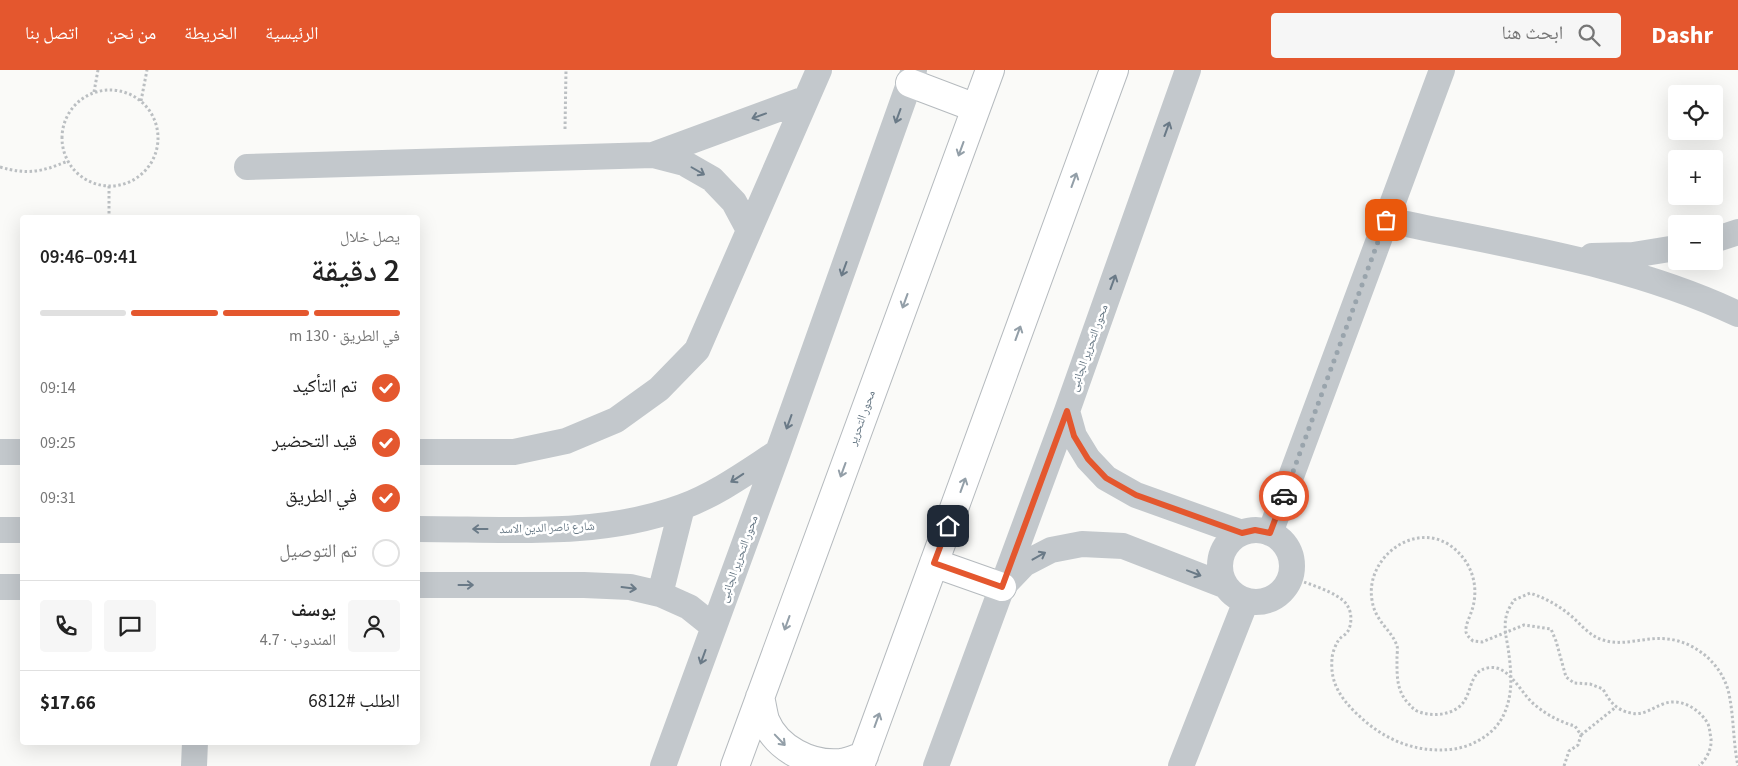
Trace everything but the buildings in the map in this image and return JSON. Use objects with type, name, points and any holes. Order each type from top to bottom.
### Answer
[{"type":"main road","name":"محور التحرير","points":[[735,766],[990,70]]},
{"type":"main road","points":[[760,697],[765,720],[778,740],[796,755],[818,763],[862,761],[1114,70]]},
{"type":"main road","points":[[912,76],[976,108]]},
{"type":"main road","points":[[934,563],[1002,587]]},
{"type":"street","points":[[420,452],[514,452],[566,441],[616,420],[659,389],[697,350],[819,70]]},
{"type":"street","name":"محور التحرير الجانبى","points":[[936,766],[1067,411],[1188,70]]},
{"type":"street","points":[[1270,533],[1442,70]]},
{"type":"street","name":"محور التحرير الجانبى","points":[[663,766],[778,452],[912,76]]},
{"type":"street","points":[[653,155],[805,100]]},
{"type":"street","points":[[247,167],[653,155],[684,163],[712,179],[734,202],[749,230]]},
{"type":"street","points":[[1386,220],[1564,257],[1643,278],[1720,305],[1738,314]]},
{"type":"street","points":[[1723,237],[1738,232]]},
{"type":"street","points":[[1564,257],[1633,255],[1668,249]]},
{"type":"street","points":[[1067,411],[1074,436],[1088,459],[1106,478],[1136,495],[1242,533]]},
{"type":"street","points":[[0,452],[20,452]]},
{"type":"street","name":"شارع ناصر الدين الاسد","points":[[420,530],[582,529],[633,522],[682,507],[716,492],[778,452]]},
{"type":"street","points":[[660,594],[682,507]]},
{"type":"street","points":[[0,530],[20,530]]},
{"type":"street","points":[[1002,587],[1024,564],[1051,550],[1082,544],[1123,546],[1236,593],[1258,602],[1270,599],[1281,593],[1290,577],[1292,558],[1287,546],[1270,533],[1255,530],[1242,533],[1232,540],[1224,550],[1221,574],[1236,593]]},
{"type":"street","points":[[420,585],[584,585],[630,587],[660,594],[689,607],[714,627]]},
{"type":"street","points":[[0,587],[20,587]]},
{"type":"street","points":[[1181,766],[1236,593]]},
{"type":"street","points":[[194,766],[195,745]]},
{"type":"path","points":[[94,92],[98,70]]},
{"type":"path","points":[[141,101],[147,70]]},
{"type":"path","points":[[565,158],[566,70]]},
{"type":"path","points":[[110,90],[127,92],[141,101],[152,114],[158,129],[158,146],[152,162],[141,175],[126,183],[109,186],[93,183],[78,174],[68,161],[62,146],[62,129],[68,113],[79,100],[94,92],[110,90]]},
{"type":"path","points":[[0,167],[18,172],[44,171],[68,161]]},
{"type":"path","points":[[109,186],[110,215]]},
{"type":"path","points":[[1564,766],[1569,751],[1578,745],[1580,735],[1575,726],[1550,716],[1534,705],[1511,676],[1500,668],[1486,668],[1474,675],[1466,699],[1452,712],[1433,716],[1415,710],[1402,697],[1397,679],[1397,646],[1377,618],[1371,599],[1372,579],[1379,562],[1392,548],[1410,540],[1429,538],[1447,544],[1462,556],[1472,572],[1476,591],[1466,629],[1469,638],[1482,642],[1524,625],[1551,629],[1566,677],[1574,684],[1590,684],[1603,689],[1610,702],[1620,711],[1634,714],[1648,712],[1665,703],[1683,703],[1699,711],[1709,726],[1711,744],[1705,761],[1698,766]]},
{"type":"path","points":[[1290,577],[1338,597],[1348,606],[1351,619],[1348,631],[1338,640],[1332,658],[1332,676],[1339,694],[1351,708],[1369,726],[1391,740],[1415,748],[1441,751],[1466,747],[1488,735],[1504,715],[1512,691],[1506,616],[1514,600],[1530,593],[1547,598],[1588,632],[1603,640],[1620,643],[1650,638],[1668,639],[1684,643],[1700,651],[1713,662],[1723,677],[1729,693],[1734,748],[1738,766]]},
{"type":"path","points":[[1580,735],[1616,707]]},
{"type":"way so far","points":[[1284,496],[1386,220]]},
{"type":"route","points":[[948,526],[934,563],[1002,587],[1067,411],[1074,436],[1088,459],[1106,478],[1136,495],[1242,533],[1255,530],[1270,533],[1284,496]]}]
